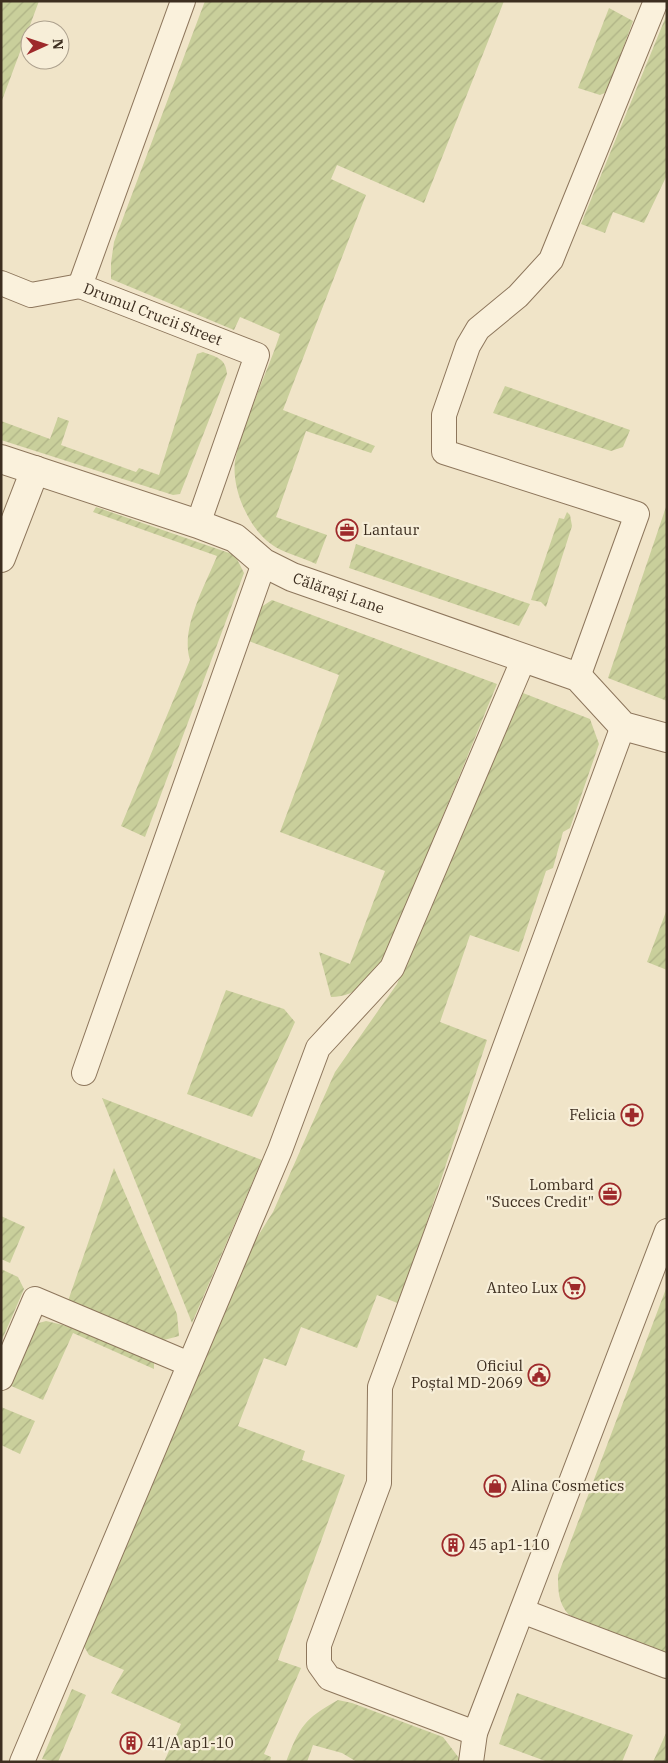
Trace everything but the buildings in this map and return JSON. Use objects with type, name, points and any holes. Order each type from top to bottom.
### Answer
[{"type":"street","name":"Călărași Lane","points":[[1,459],[198,524],[234,538],[264,563],[292,577],[578,677],[623,726]]},
{"type":"street","points":[[1,558],[35,470]]},
{"type":"street","points":[[623,726],[667,738]]},
{"type":"lane","name":"Drumul Crucii Street","points":[[183,1],[80,286],[257,355],[198,524]]},
{"type":"lane","points":[[578,677],[637,514],[444,452],[444,415],[468,346],[478,329],[518,296],[551,260],[656,1]]},
{"type":"lane","points":[[1,283],[31,295],[80,286]]},
{"type":"lane","points":[[84,1073],[264,563]]},
{"type":"lane","points":[[22,1762],[280,1150],[318,1048],[392,968],[524,658]]},
{"type":"lane","points":[[475,1733],[329,1678],[319,1664],[319,1645],[379,1483],[380,1387],[623,726]]},
{"type":"lane","points":[[471,1762],[475,1733],[667,1231]]},
{"type":"lane","points":[[1,1378],[35,1298],[189,1364]]},
{"type":"lane","points":[[522,1611],[667,1666]]},
{"type":"green space","points":[[1,1],[39,1],[32,20],[20,20],[20,52],[1,103]]},
{"type":"green space","points":[[205,1],[504,1],[424,203],[337,165],[331,179],[366,195],[283,410],[375,446],[371,453],[306,431],[276,517],[327,535],[316,564],[281,550],[263,537],[248,517],[235,479],[236,456],[240,441],[280,334],[240,317],[234,330],[111,279],[114,242]]},
{"type":"green space","points":[[609,8],[633,21],[607,92],[600,95],[578,88]]},
{"type":"green space","points":[[667,14],[667,175],[644,223],[613,212],[605,233],[581,224]]},
{"type":"green space","points":[[203,352],[222,361],[227,374],[180,494],[173,495],[1,440],[1,421],[50,439],[58,417],[69,421],[61,445],[136,472],[139,468],[159,475],[197,354]]},
{"type":"green space","points":[[505,386],[630,430],[623,447],[611,451],[493,413]]},
{"type":"green space","points":[[667,504],[667,701],[608,678]]},
{"type":"green space","points":[[96,507],[235,555],[244,573],[145,837],[121,826],[190,660],[188,634],[191,621],[217,556],[93,512]]},
{"type":"green space","points":[[567,512],[570,515],[572,526],[546,607],[541,602],[531,600],[559,518],[564,519]]},
{"type":"green space","points":[[356,544],[530,604],[519,626],[349,568]]},
{"type":"green space","points":[[272,600],[497,684],[386,955],[364,984],[357,990],[341,996],[331,997],[319,952],[350,964],[385,871],[280,832],[339,675],[246,640],[258,609]]},
{"type":"green space","points":[[523,693],[590,719],[599,744],[570,828],[563,832],[553,868],[546,871],[519,952],[470,935],[440,1022],[487,1040],[400,1304],[377,1295],[357,1348],[301,1327],[286,1366],[264,1358],[238,1426],[305,1451],[302,1460],[345,1475],[278,1660],[301,1668],[264,1754],[271,1757],[270,1762],[164,1762],[181,1724],[111,1693],[124,1670],[89,1655],[82,1643],[246,1255],[273,1212],[335,1072],[397,984],[431,900]]},
{"type":"green space","points":[[667,909],[667,970],[647,962]]},
{"type":"green space","points":[[226,990],[284,1009],[295,1022],[252,1117],[187,1094]]},
{"type":"green space","points":[[102,1098],[262,1160],[192,1323]]},
{"type":"green space","points":[[114,1168],[177,1314],[179,1336],[164,1340],[68,1301]]},
{"type":"green space","points":[[1,1216],[25,1227],[10,1263],[1,1259]]},
{"type":"green space","points":[[1,1269],[18,1277],[24,1289],[1,1342]]},
{"type":"green space","points":[[667,1286],[667,1657],[569,1615],[561,1601],[558,1575]]},
{"type":"green space","points":[[46,1321],[74,1328],[115,1343],[154,1363],[154,1369],[73,1333],[43,1400],[9,1385],[33,1329],[39,1323]]},
{"type":"green space","points":[[1,1407],[35,1421],[20,1454],[1,1445]]},
{"type":"green space","points":[[72,1689],[86,1695],[58,1762],[42,1759]]},
{"type":"green space","points":[[517,1693],[633,1735],[622,1762],[548,1762],[499,1744]]},
{"type":"green space","points":[[338,1700],[352,1703],[443,1737],[459,1758],[457,1762],[357,1762],[342,1753],[313,1745],[307,1762],[286,1762],[295,1740],[304,1725],[310,1718]]},
{"type":"green space","points":[[667,1731],[667,1762],[653,1762]]},
{"type":"place","name":"Lantaur","points":[[347,530]]},
{"type":"place","name":"Felicia","points":[[632,1115]]},
{"type":"place","name":"Lombard \"Succes Credit\"","points":[[610,1194]]},
{"type":"place","name":"Anteo Lux","points":[[574,1288]]},
{"type":"place","name":"Oficiul Poștal MD-2069","points":[[539,1375]]},
{"type":"place","name":"Alina Cosmetics","points":[[495,1486]]},
{"type":"place","name":"45 ap1-110","points":[[453,1545]]},
{"type":"place","name":"41/A ap1-10","points":[[131,1743]]}]
